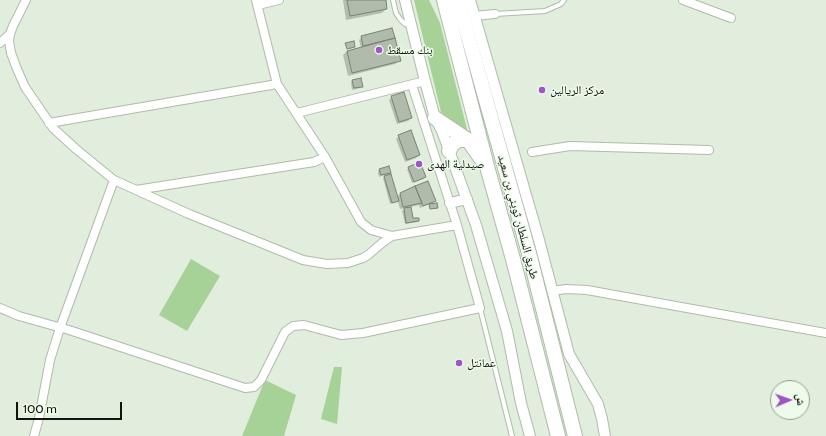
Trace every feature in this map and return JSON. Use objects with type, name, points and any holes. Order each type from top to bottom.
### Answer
[{"type":"highway","name":"طريق السلطان ثويني بن سعيد","points":[[444,0],[488,170],[513,258],[558,436]]},
{"type":"highway","name":"طريق السلطان ثويني بن سعيد","points":[[458,0],[530,257],[574,436]]},
{"type":"highway","points":[[435,118],[468,140],[488,170]]},
{"type":"highway","points":[[450,151],[452,145],[458,140],[468,140]]},
{"type":"street","points":[[26,0],[13,26],[9,41],[11,53],[25,87],[53,128],[114,180],[189,214],[303,260],[327,264],[348,263],[364,258],[392,236],[457,225]]},
{"type":"street","points":[[279,0],[257,3],[278,84],[325,157],[361,222],[371,230],[392,236]]},
{"type":"street","points":[[405,0],[435,118],[450,151],[476,225],[506,331],[521,403],[530,436]]},
{"type":"street","points":[[470,0],[539,240],[569,354],[598,404],[605,436]]},
{"type":"street","points":[[683,0],[731,18]]},
{"type":"street","points":[[474,16],[495,14]]},
{"type":"street","points":[[0,43],[10,34]]},
{"type":"street","points":[[298,114],[425,81]]},
{"type":"street","points":[[49,123],[278,84]]},
{"type":"street","points":[[0,308],[24,318],[60,328],[244,388],[254,387],[262,380],[285,332],[293,326],[304,325],[341,334],[363,333],[480,308],[457,225],[412,85]]},
{"type":"street","points":[[532,152],[570,146],[709,150]]},
{"type":"street","points":[[136,190],[314,162],[325,157]]},
{"type":"street","points":[[34,436],[50,360],[60,328],[114,180]]},
{"type":"street","points":[[450,203],[467,199]]},
{"type":"street","points":[[552,291],[587,290],[826,333]]},
{"type":"lane","points":[[393,0],[396,13],[400,19],[405,24],[412,27]]},
{"type":"lane","points":[[495,14],[545,11],[561,4],[564,0]]},
{"type":"lane","points":[[480,308],[512,436]]},
{"type":"green space","points":[[414,0],[429,0],[440,23],[468,133],[441,112]]},
{"type":"green space","points":[[191,259],[220,276],[187,331],[159,315]]},
{"type":"green space","points":[[334,367],[342,367],[337,424],[321,419]]},
{"type":"green space","points":[[265,380],[296,395],[284,436],[242,436]]},
{"type":"building","points":[[347,0],[386,0],[387,9],[350,16]]},
{"type":"building","points":[[392,28],[395,38],[363,46],[361,36]]},
{"type":"building","points":[[395,38],[401,61],[352,73],[347,51]]},
{"type":"building","points":[[354,41],[355,47],[347,49],[345,43]]},
{"type":"building","points":[[361,78],[363,87],[354,88],[352,80]]},
{"type":"building","points":[[404,92],[412,118],[399,122],[391,96]]},
{"type":"building","points":[[411,130],[420,155],[407,160],[398,135]]},
{"type":"building","points":[[420,162],[426,177],[414,182],[408,167]]},
{"type":"building","points":[[389,166],[391,173],[381,175],[379,169]]},
{"type":"building","points":[[391,174],[399,201],[392,203],[384,176]]},
{"type":"building","points":[[428,181],[436,201],[423,206],[415,186]]},
{"type":"building","points":[[415,186],[422,203],[403,207],[400,193]]},
{"type":"building","points":[[437,203],[438,208],[430,209],[429,204]]},
{"type":"building","points":[[411,207],[413,218],[419,218],[419,221],[406,223],[404,208]]},
{"type":"place","name":"بنك مسقط","points":[[379,50]]},
{"type":"place","name":"مركز الريالين","points":[[542,90]]},
{"type":"place","name":"صيدلية الهدى","points":[[419,164]]},
{"type":"place","name":"عمانتل","points":[[459,363]]}]
